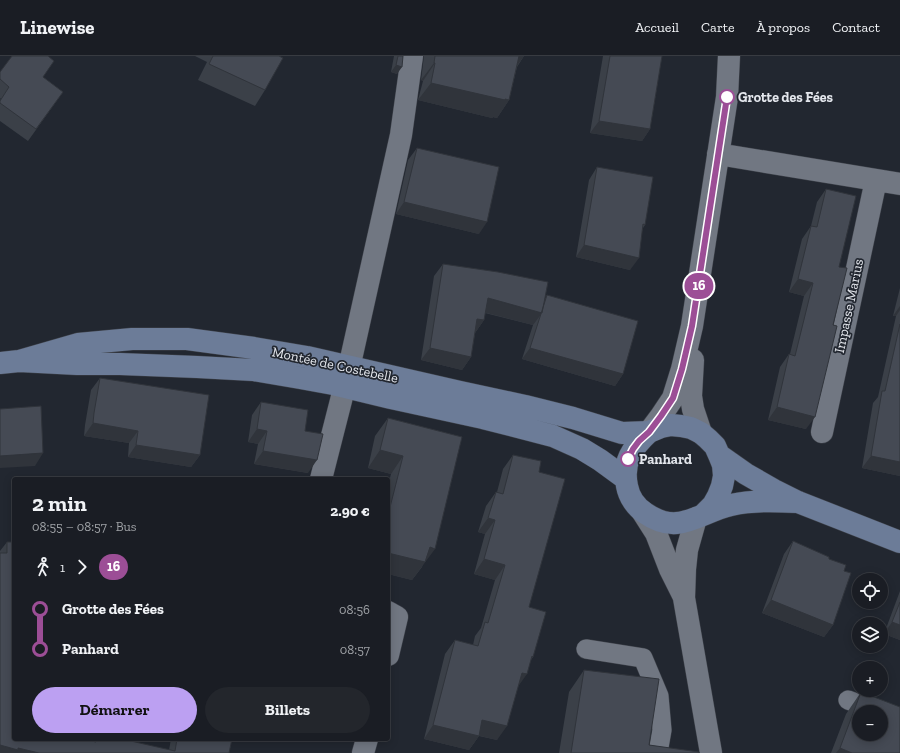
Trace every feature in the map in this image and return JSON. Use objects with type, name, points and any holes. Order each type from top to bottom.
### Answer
[{"type":"main road","name":"Montée de Costebelle","points":[[10,362],[120,364],[253,370],[307,379],[347,377],[546,411],[622,433],[649,432]]},
{"type":"main road","name":"Montée de Costebelle","points":[[347,377],[391,398],[482,418],[553,436],[582,449],[626,479]]},
{"type":"main road","name":"Montée de Costebelle","points":[[700,516],[715,501],[722,486],[724,476],[723,465],[715,446],[701,433],[691,428],[671,425],[649,432],[639,441],[628,459],[626,479],[627,488],[636,505],[651,518],[661,522],[682,523],[731,504],[764,501],[798,502]]},
{"type":"main road","name":"Montée de Costebelle","points":[[719,455],[746,474],[798,502],[900,542]]},
{"type":"street","points":[[322,477],[347,377],[401,135],[412,56]]},
{"type":"street","points":[[649,432],[673,398],[682,369],[692,326],[727,97],[729,56]]},
{"type":"street","points":[[718,154],[900,184]]},
{"type":"street","name":"Impasse Marius","points":[[822,432],[876,180]]},
{"type":"street","points":[[692,326],[693,369],[691,396],[693,409],[701,433]]},
{"type":"street","points":[[642,511],[656,533],[670,569],[684,598]]},
{"type":"street","points":[[700,516],[687,550],[684,598],[711,753]]},
{"type":"street","points":[[390,613],[397,617],[390,646]]},
{"type":"street","points":[[363,753],[366,741]]},
{"type":"lane","points":[[586,650],[643,658],[659,696],[662,730],[658,753]]},
{"type":"lane","points":[[848,700],[900,719]]},
{"type":"building","points":[[12,56],[48,56],[54,61],[43,77],[63,92],[36,129],[0,103],[9,87],[0,79],[0,72]]},
{"type":"building","points":[[213,56],[279,56],[283,58],[265,90],[209,64]]},
{"type":"building","points":[[398,56],[403,56],[402,67],[396,65]]},
{"type":"building","points":[[435,56],[519,56],[509,100],[431,83]]},
{"type":"building","points":[[610,56],[662,56],[650,129],[599,121]]},
{"type":"building","points":[[417,148],[499,167],[487,222],[404,202]]},
{"type":"building","points":[[597,167],[653,177],[645,225],[643,224],[639,258],[584,245]]},
{"type":"building","points":[[826,189],[856,196],[839,267],[847,268],[833,325],[837,326],[815,417],[777,407],[789,354],[795,356],[813,283],[798,279],[811,226],[817,227]]},
{"type":"building","points":[[443,264],[498,272],[548,282],[542,313],[488,298],[484,320],[477,319],[471,357],[430,348]]},
{"type":"building","points":[[547,295],[638,321],[623,374],[530,348]]},
{"type":"building","points":[[900,324],[900,462],[871,456],[882,391],[885,391]]},
{"type":"building","points":[[100,378],[209,395],[200,455],[136,445],[138,431],[93,423]]},
{"type":"building","points":[[261,402],[308,410],[305,431],[323,434],[317,460],[263,451],[267,431],[257,429]]},
{"type":"building","points":[[41,406],[43,453],[0,456],[0,409]]},
{"type":"building","points":[[388,418],[462,437],[435,549],[430,547],[425,562],[390,553],[390,507],[403,456],[380,450]]},
{"type":"building","points":[[513,455],[541,461],[539,472],[565,479],[529,607],[546,612],[533,657],[532,656],[527,674],[522,673],[507,726],[482,720],[479,736],[433,725],[455,640],[478,646],[485,622],[488,623],[505,565],[484,559],[495,520],[488,518],[496,492],[503,494]]},
{"type":"building","points":[[793,541],[829,557],[829,559],[846,565],[844,571],[851,573],[833,625],[771,600]]},
{"type":"building","points":[[7,542],[12,542],[12,741],[131,741],[175,751],[177,741],[232,741],[229,753],[39,753],[18,748],[18,750],[0,745],[0,553],[7,553]]},
{"type":"building","points":[[900,602],[900,625],[892,622]]},
{"type":"building","points":[[584,670],[659,679],[649,745],[699,753],[571,753]]},
{"type":"building","points":[[859,697],[874,697],[900,707],[900,753],[852,753],[840,748],[852,716],[852,741],[888,741],[888,705],[856,705]]},
{"type":"bus line","name":"16","points":[[628,459],[633,449],[649,432],[673,398],[682,369],[692,326],[727,97]]},
{"type":"place","name":"Grotte des Fées","points":[[727,97]]},
{"type":"place","name":"Panhard","points":[[628,459]]}]
